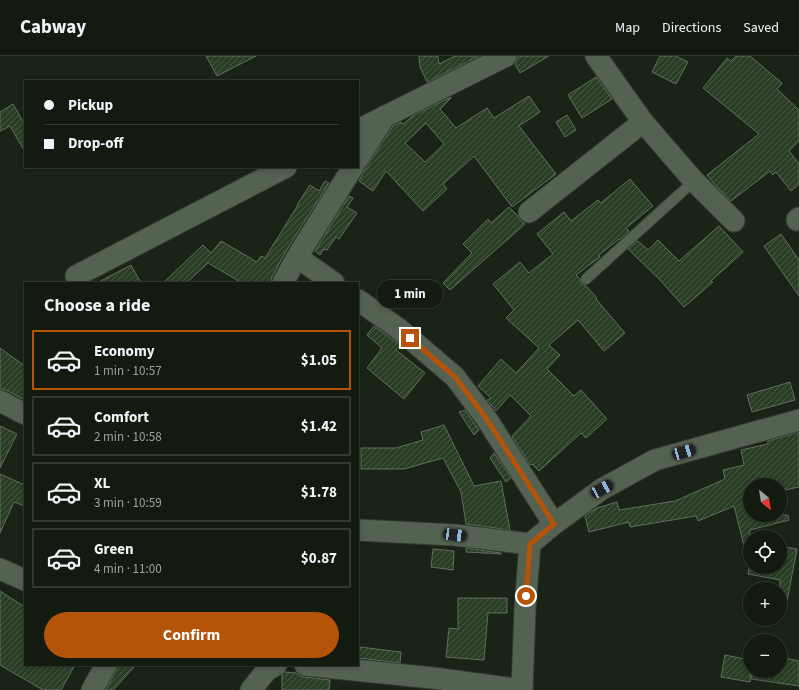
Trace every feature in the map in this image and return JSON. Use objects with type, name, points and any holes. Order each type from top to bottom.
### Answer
[{"type":"street","points":[[359,129],[506,56]]},
{"type":"street","points":[[596,56],[643,122],[694,181],[734,221]]},
{"type":"street","points":[[359,157],[386,115]]},
{"type":"street","points":[[529,212],[643,122]]},
{"type":"street","points":[[76,276],[284,168]]},
{"type":"street","points":[[284,282],[297,257],[352,168]]},
{"type":"street","points":[[297,257],[333,282]]},
{"type":"street","points":[[359,301],[399,329],[455,377],[486,418],[554,524]]},
{"type":"street","points":[[0,401],[24,413]]},
{"type":"street","points":[[315,666],[433,678],[522,690],[525,609],[530,544],[554,524],[602,489],[655,460],[799,420]]},
{"type":"street","points":[[359,530],[455,535],[530,544]]},
{"type":"street","points":[[0,569],[24,580]]},
{"type":"street","points":[[92,690],[105,666]]},
{"type":"street","points":[[251,690],[267,670],[274,666]]},
{"type":"lane","points":[[586,279],[694,181]]},
{"type":"building","points":[[206,56],[256,56],[217,76]]},
{"type":"building","points":[[419,56],[438,56],[439,64],[455,56],[479,56],[427,82],[420,67]]},
{"type":"building","points":[[518,56],[549,56],[520,73],[515,64]]},
{"type":"building","points":[[660,56],[676,56],[688,62],[676,84],[652,72]]},
{"type":"building","points":[[736,56],[750,56],[782,83],[777,89],[799,110],[799,141],[789,151],[799,164],[799,184],[791,191],[776,172],[773,175],[770,171],[731,201],[707,175],[759,134],[703,88],[727,58],[731,61]]},
{"type":"building","points":[[596,77],[612,99],[582,118],[568,95]]},
{"type":"building","points":[[529,96],[540,112],[519,126],[556,174],[512,207],[474,156],[443,184],[447,189],[423,211],[386,171],[373,191],[359,181],[365,169],[393,126],[401,122],[403,124],[414,115],[451,97],[440,109],[456,128],[487,108],[494,118]],"holes":[[[426,123],[444,144],[425,162],[405,143]]]},
{"type":"building","points":[[13,104],[24,123],[24,150],[10,126],[0,131],[0,112]]},
{"type":"building","points":[[567,115],[576,130],[565,137],[556,122]]},
{"type":"building","points":[[630,179],[653,206],[626,228],[629,231],[619,240],[576,275],[580,279],[581,283],[585,285],[597,298],[596,299],[625,333],[604,351],[578,320],[549,345],[560,355],[547,369],[574,396],[581,390],[607,419],[586,438],[581,433],[539,471],[532,464],[530,465],[512,436],[531,416],[510,395],[496,411],[487,400],[491,398],[478,386],[501,359],[516,373],[539,348],[506,318],[514,310],[493,284],[520,262],[529,273],[553,254],[537,234],[564,212],[571,221],[598,200],[601,203]]},
{"type":"building","points":[[325,181],[329,183],[286,251],[272,277],[271,282],[240,282],[208,263],[187,282],[164,282],[203,245],[211,253],[221,241],[257,262],[261,256],[265,258],[310,185],[319,191]]},
{"type":"building","points":[[349,196],[353,198],[347,207],[357,213],[339,239],[336,237],[327,250],[324,249],[320,255],[315,251]]},
{"type":"building","points":[[509,207],[525,224],[450,290],[443,283],[472,253],[463,244],[488,219],[491,223]]},
{"type":"building","points":[[719,226],[743,252],[711,281],[713,282],[684,307],[659,279],[628,249],[638,241],[648,250],[658,240],[679,261]]},
{"type":"building","points":[[781,234],[799,260],[799,296],[764,246]]},
{"type":"building","points":[[131,265],[140,282],[99,282]]},
{"type":"building","points":[[374,326],[400,345],[396,350],[425,373],[404,399],[367,368],[382,348],[367,335]]},
{"type":"building","points":[[0,348],[24,365],[24,399],[6,390],[0,389]]},
{"type":"building","points":[[790,382],[795,400],[752,412],[747,395]]},
{"type":"building","points":[[465,410],[479,430],[474,435],[459,412]]},
{"type":"building","points":[[444,425],[474,486],[501,481],[510,530],[466,524],[461,492],[443,458],[404,469],[361,469],[361,448],[396,448],[423,440],[421,432]]},
{"type":"building","points":[[0,426],[17,434],[0,468]]},
{"type":"building","points":[[799,432],[799,487],[787,490],[787,478],[743,478],[743,522],[781,522],[750,530],[743,530],[743,542],[734,506],[698,521],[696,516],[630,527],[629,522],[589,532],[585,516],[597,508],[617,502],[619,510],[675,501],[725,479],[723,470],[744,465],[741,450],[768,444],[768,441]]},
{"type":"building","points":[[494,453],[511,478],[506,482],[490,458]]},
{"type":"building","points":[[0,474],[24,485],[24,506],[14,502],[0,533]]},
{"type":"building","points":[[787,547],[797,549],[787,601],[787,582],[780,582],[780,580],[748,574],[787,574]]},
{"type":"building","points":[[466,548],[501,553],[501,554],[466,552]]},
{"type":"building","points":[[433,549],[454,551],[453,570],[431,567]]},
{"type":"building","points":[[0,591],[24,606],[24,666],[74,666],[61,690],[43,690],[0,665]]},
{"type":"building","points":[[458,598],[507,598],[507,613],[488,613],[484,660],[446,657],[449,628],[458,629]]},
{"type":"building","points":[[360,647],[401,652],[400,663],[359,658]]},
{"type":"building","points":[[725,655],[743,659],[743,678],[750,678],[750,682],[721,677]]},
{"type":"building","points":[[787,658],[799,661],[799,686],[751,679],[787,678]]},
{"type":"building","points":[[118,666],[135,666],[113,690],[106,690]]},
{"type":"building","points":[[285,672],[296,673],[304,677],[330,680],[329,690],[282,690],[282,675]]},
{"type":"route","points":[[410,338],[455,377],[486,418],[554,524],[530,544],[526,596]]}]
